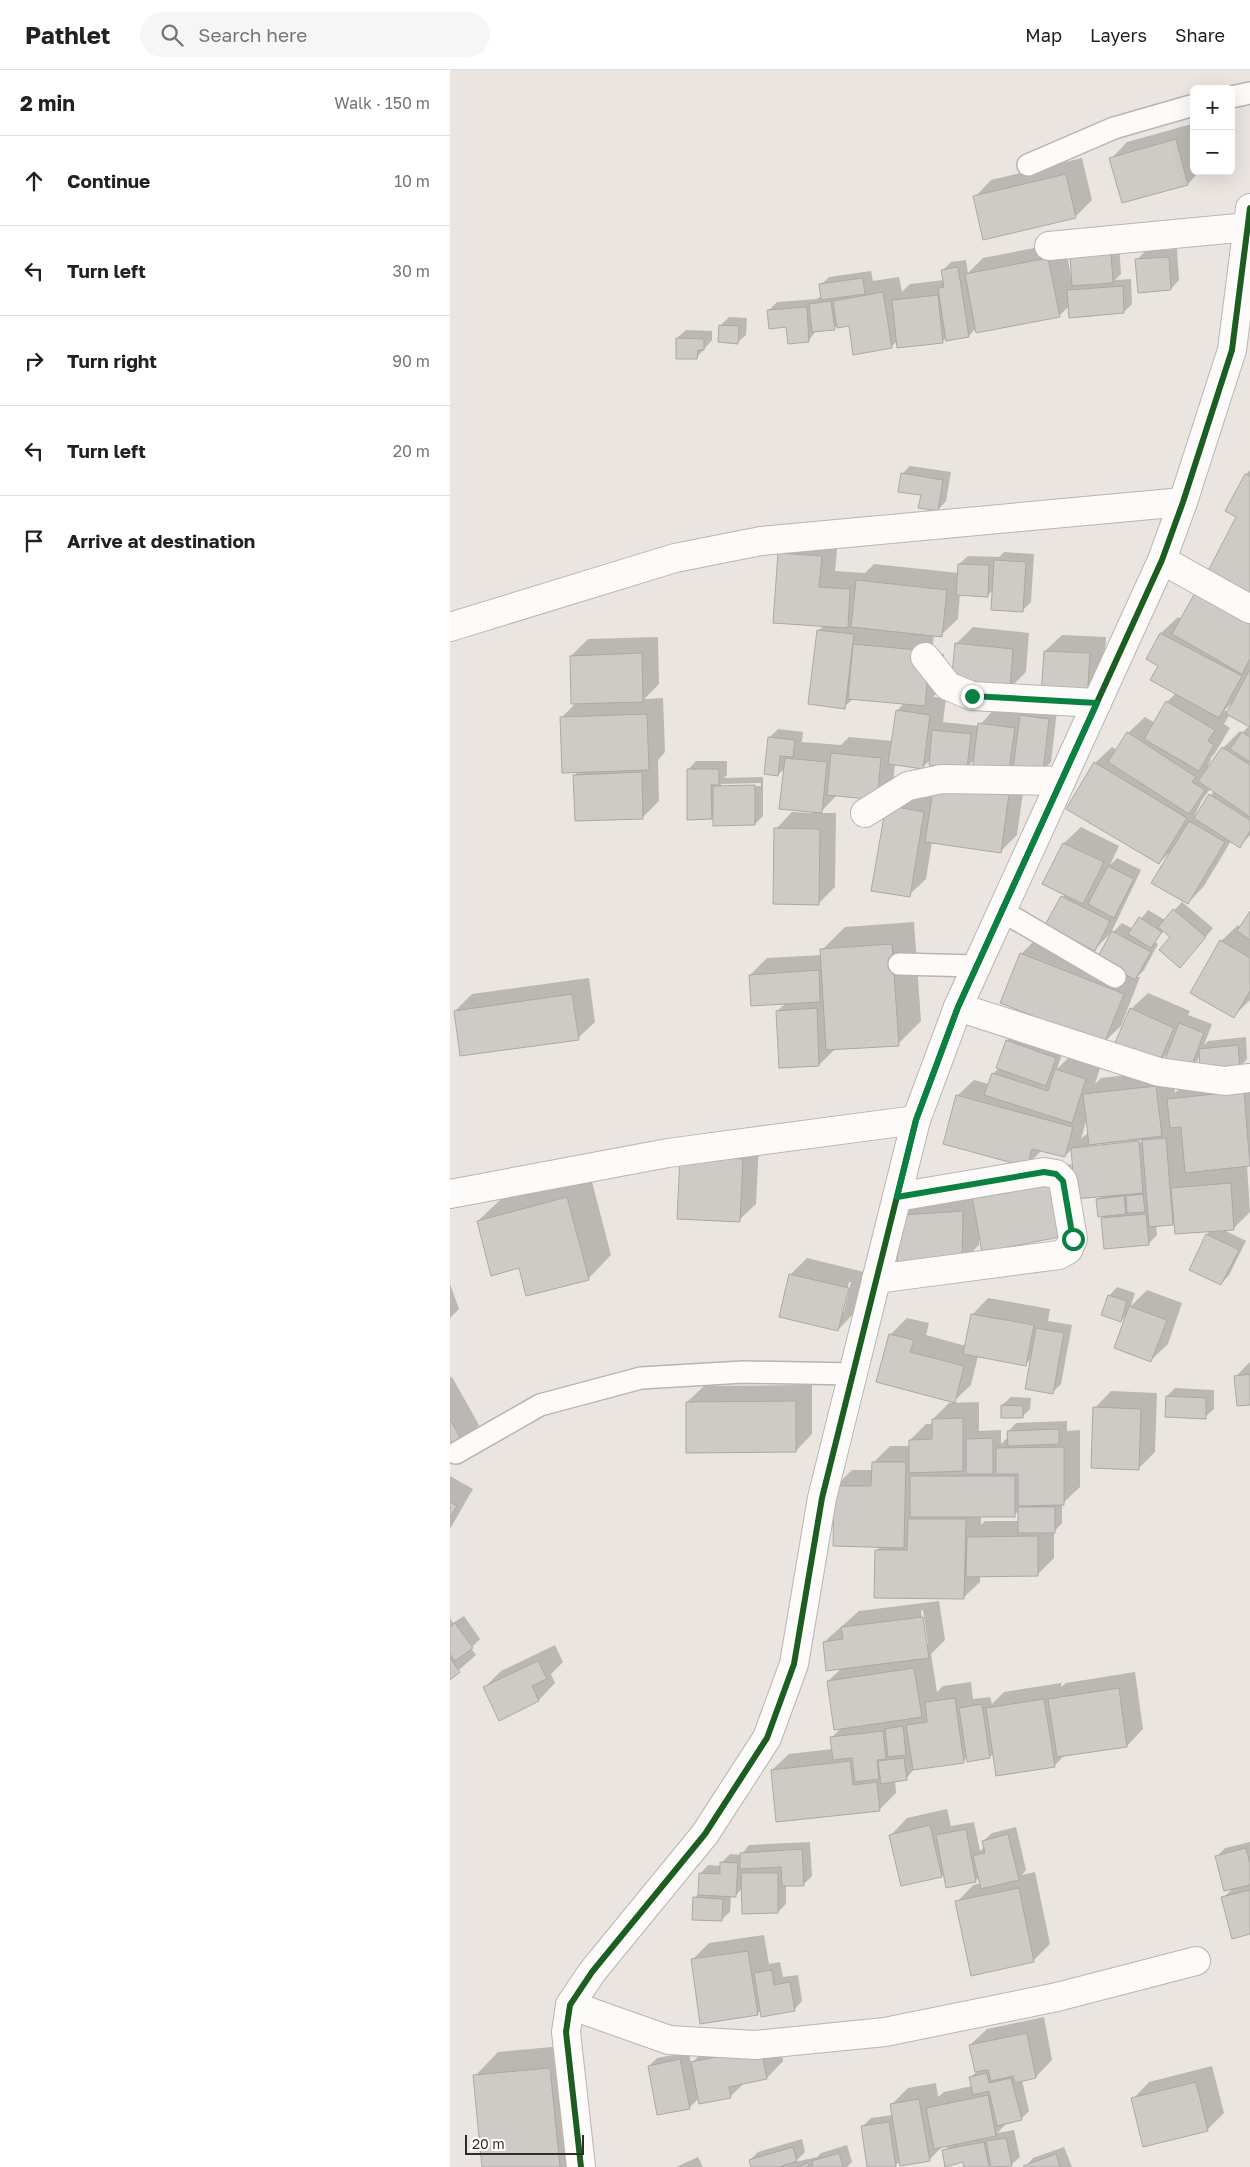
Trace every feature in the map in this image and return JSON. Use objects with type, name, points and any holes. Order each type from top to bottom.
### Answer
[{"type":"street","points":[[581,2167],[566,2032],[570,2004],[592,1972],[705,1834],[767,1738],[794,1664],[822,1498],[916,1120],[958,1007],[976,966],[1162,560],[1183,502],[1232,350],[1249,217],[1049,246]]},
{"type":"street","points":[[450,626],[675,558],[761,542],[1183,502]]},
{"type":"street","points":[[1162,560],[1250,610]]},
{"type":"street","points":[[925,657],[948,686],[972,696],[1097,703]]},
{"type":"street","points":[[865,813],[908,786],[942,779],[1061,782]]},
{"type":"street","points":[[958,1007],[1159,1072],[1226,1081],[1250,1078]]},
{"type":"street","points":[[450,1194],[668,1153],[916,1120]]},
{"type":"street","points":[[876,1279],[1058,1255],[1068,1250],[1073,1239],[1063,1181],[1056,1174],[1044,1172],[897,1197]]},
{"type":"street","points":[[570,2004],[669,2040],[755,2045],[885,2032],[1057,1997],[1196,1961]]},
{"type":"lane","points":[[1235,96],[1250,93]]},
{"type":"lane","points":[[1028,165],[1114,128],[1190,106]]},
{"type":"lane","points":[[1002,911],[1116,977]]},
{"type":"lane","points":[[899,964],[976,966]]},
{"type":"lane","points":[[456,1454],[540,1405],[641,1378],[743,1372],[853,1374]]},
{"type":"building","points":[[1176,139],[1188,185],[1122,203],[1109,158]]},
{"type":"building","points":[[1066,174],[1076,218],[983,240],[973,196]]},
{"type":"building","points":[[1111,253],[1113,283],[1072,286],[1070,256]]},
{"type":"building","points":[[1169,257],[1171,290],[1138,293],[1135,259]]},
{"type":"building","points":[[1048,258],[1060,317],[976,333],[965,274]]},
{"type":"building","points":[[958,267],[969,337],[946,341],[938,288],[944,287],[941,270]]},
{"type":"building","points":[[863,278],[865,294],[821,300],[819,284]]},
{"type":"building","points":[[1123,286],[1124,313],[1069,318],[1067,290]]},
{"type":"building","points":[[883,292],[892,348],[853,355],[849,326],[837,328],[833,301]]},
{"type":"building","points":[[938,295],[943,343],[897,348],[892,300]]},
{"type":"building","points":[[831,301],[835,330],[812,332],[809,304]]},
{"type":"building","points":[[807,307],[809,342],[788,344],[786,327],[769,329],[767,310]]},
{"type":"building","points":[[719,325],[739,326],[738,344],[718,342]]},
{"type":"building","points":[[676,338],[704,339],[704,350],[698,350],[697,359],[676,359]]},
{"type":"building","points":[[901,473],[943,480],[938,511],[918,508],[921,495],[898,492]]},
{"type":"building","points":[[1245,474],[1250,476],[1250,598],[1206,575],[1236,517],[1225,511]]},
{"type":"building","points":[[778,553],[822,556],[819,587],[850,589],[848,628],[773,623]]},
{"type":"building","points":[[994,560],[1026,562],[1023,612],[991,610]]},
{"type":"building","points":[[958,564],[989,565],[988,597],[956,595]]},
{"type":"building","points":[[856,580],[947,590],[942,637],[851,627]]},
{"type":"building","points":[[1196,591],[1250,622],[1250,659],[1242,674],[1172,634]]},
{"type":"building","points":[[817,630],[854,634],[845,709],[808,704]]},
{"type":"building","points":[[1160,633],[1242,676],[1219,718],[1150,680],[1158,666],[1146,659]]},
{"type":"building","points":[[955,643],[1013,649],[1010,690],[951,684]]},
{"type":"building","points":[[853,644],[918,650],[916,669],[928,670],[925,706],[848,699]]},
{"type":"building","points":[[1044,651],[1090,653],[1087,699],[1041,696]]},
{"type":"building","points":[[642,653],[643,702],[571,704],[570,656]]},
{"type":"building","points":[[1250,671],[1250,727],[1226,714]]},
{"type":"building","points":[[1166,701],[1215,730],[1208,741],[1214,745],[1199,771],[1144,739]]},
{"type":"building","points":[[896,710],[930,715],[923,769],[888,764]]},
{"type":"building","points":[[647,714],[649,770],[562,773],[560,717]]},
{"type":"building","points":[[1020,715],[1049,719],[1043,772],[1013,769]]},
{"type":"building","points":[[978,723],[1015,728],[1008,776],[972,772]]},
{"type":"building","points":[[932,730],[971,734],[967,768],[929,765]]},
{"type":"building","points":[[1127,732],[1196,777],[1192,782],[1205,790],[1189,814],[1108,762]]},
{"type":"building","points":[[1242,732],[1250,737],[1250,762],[1230,749]]},
{"type":"building","points":[[768,737],[795,740],[793,757],[780,756],[778,776],[764,774]]},
{"type":"building","points":[[1222,747],[1250,765],[1250,817],[1198,781]]},
{"type":"building","points":[[831,753],[881,758],[877,800],[827,795]]},
{"type":"building","points":[[785,758],[827,762],[822,813],[779,809]]},
{"type":"building","points":[[1094,762],[1187,818],[1159,864],[1066,809]]},
{"type":"building","points":[[687,769],[719,769],[719,785],[711,785],[712,819],[687,820]]},
{"type":"building","points":[[642,772],[643,819],[575,821],[573,775]]},
{"type":"building","points":[[934,783],[1009,794],[1001,853],[925,842]]},
{"type":"building","points":[[755,785],[755,825],[713,826],[713,786]]},
{"type":"building","points":[[1209,794],[1250,820],[1250,831],[1240,848],[1194,818]]},
{"type":"building","points":[[886,805],[924,812],[910,897],[871,891]]},
{"type":"building","points":[[1189,821],[1225,842],[1188,904],[1151,883]]},
{"type":"building","points":[[774,828],[820,829],[819,905],[773,904]]},
{"type":"building","points":[[1063,843],[1104,862],[1083,904],[1042,884]]},
{"type":"building","points":[[1108,866],[1134,879],[1114,918],[1088,904]]},
{"type":"building","points":[[1061,896],[1110,921],[1095,951],[1045,925]]},
{"type":"building","points":[[1173,909],[1206,937],[1180,968],[1159,950],[1170,937],[1158,927]]},
{"type":"building","points":[[1250,911],[1250,940],[1237,931]]},
{"type":"building","points":[[1139,917],[1162,932],[1151,948],[1128,934]]},
{"type":"building","points":[[1112,931],[1151,952],[1135,980],[1097,958]]},
{"type":"building","points":[[1220,940],[1250,958],[1250,991],[1234,1018],[1190,993]]},
{"type":"building","points":[[892,944],[899,1046],[826,1050],[820,949]]},
{"type":"building","points":[[1020,953],[1124,994],[1104,1044],[1000,1003]]},
{"type":"building","points":[[819,970],[820,1002],[751,1006],[749,975]]},
{"type":"building","points":[[572,994],[579,1040],[460,1056],[454,1011]]},
{"type":"building","points":[[817,1008],[819,1066],[779,1068],[776,1011]]},
{"type":"building","points":[[1130,1008],[1174,1028],[1158,1065],[1114,1045]]},
{"type":"building","points":[[1179,1023],[1204,1033],[1189,1072],[1164,1062]]},
{"type":"building","points":[[1006,1040],[1056,1058],[1046,1086],[996,1068]]},
{"type":"building","points":[[1238,1045],[1240,1069],[1200,1073],[1199,1049]]},
{"type":"building","points":[[1055,1069],[1086,1079],[1072,1123],[984,1095],[992,1073],[1048,1091]]},
{"type":"building","points":[[1156,1086],[1162,1136],[1089,1145],[1083,1094]]},
{"type":"building","points":[[1244,1091],[1250,1166],[1185,1173],[1181,1127],[1170,1128],[1167,1099]]},
{"type":"building","points":[[956,1095],[1073,1127],[1065,1157],[1032,1149],[1027,1167],[943,1144]]},
{"type":"building","points":[[1166,1138],[1173,1225],[1149,1227],[1142,1140]]},
{"type":"building","points":[[1139,1141],[1143,1193],[1075,1199],[1071,1148]]},
{"type":"building","points":[[680,1156],[743,1159],[740,1222],[677,1219]]},
{"type":"building","points":[[1055,1180],[1065,1236],[982,1252],[972,1196]]},
{"type":"building","points":[[1231,1183],[1234,1230],[1175,1234],[1171,1188]]},
{"type":"building","points":[[1143,1194],[1145,1212],[1127,1213],[1126,1196]]},
{"type":"building","points":[[1124,1196],[1126,1214],[1098,1217],[1096,1199]]},
{"type":"building","points":[[567,1197],[589,1280],[526,1296],[519,1268],[491,1276],[477,1221]]},
{"type":"building","points":[[963,1211],[962,1263],[897,1262],[902,1215]]},
{"type":"building","points":[[1146,1214],[1149,1245],[1104,1249],[1101,1218]]},
{"type":"building","points":[[1206,1234],[1239,1250],[1221,1285],[1189,1270]]},
{"type":"building","points":[[789,1274],[849,1288],[838,1331],[779,1317]]},
{"type":"building","points":[[1108,1295],[1127,1301],[1121,1322],[1101,1315]]},
{"type":"building","points":[[1129,1306],[1167,1320],[1151,1362],[1114,1348]]},
{"type":"building","points":[[971,1314],[1034,1325],[1026,1366],[963,1354]]},
{"type":"building","points":[[1036,1328],[1064,1333],[1053,1394],[1025,1389]]},
{"type":"building","points":[[889,1334],[914,1340],[910,1352],[964,1366],[955,1403],[876,1382]]},
{"type":"building","points":[[1250,1374],[1250,1405],[1237,1406],[1234,1376]]},
{"type":"building","points":[[1166,1396],[1206,1398],[1206,1419],[1165,1417]]},
{"type":"building","points":[[796,1401],[796,1452],[686,1453],[686,1402]]},
{"type":"building","points":[[1001,1405],[1023,1406],[1023,1418],[1001,1418]]},
{"type":"building","points":[[1093,1407],[1141,1409],[1139,1470],[1091,1468]]},
{"type":"building","points":[[963,1418],[963,1471],[909,1473],[909,1440],[932,1439],[932,1419]]},
{"type":"building","points":[[450,1419],[463,1443],[450,1450]]},
{"type":"building","points":[[1059,1429],[1059,1444],[1008,1446],[1007,1431]]},
{"type":"building","points":[[993,1438],[993,1474],[966,1474],[966,1439]]},
{"type":"building","points":[[1064,1447],[1064,1505],[1018,1506],[1018,1474],[996,1474],[996,1448]]},
{"type":"building","points":[[872,1462],[906,1462],[904,1548],[833,1546],[834,1486],[871,1486]]},
{"type":"building","points":[[910,1476],[1015,1476],[1015,1517],[910,1517]]},
{"type":"building","points":[[450,1502],[457,1506],[450,1518]]},
{"type":"building","points":[[1018,1507],[1055,1507],[1055,1533],[1018,1533]]},
{"type":"building","points":[[908,1519],[966,1519],[964,1599],[874,1598],[875,1550],[907,1550]]},
{"type":"building","points":[[1038,1536],[1038,1576],[966,1577],[967,1537]]},
{"type":"building","points":[[923,1617],[929,1658],[826,1671],[823,1642],[843,1639],[841,1627]]},
{"type":"building","points":[[455,1623],[473,1648],[455,1661],[450,1654],[450,1627]]},
{"type":"building","points":[[450,1658],[460,1672],[450,1680]]},
{"type":"building","points":[[538,1661],[547,1679],[532,1686],[539,1701],[499,1721],[483,1687]]},
{"type":"building","points":[[914,1668],[922,1717],[834,1730],[827,1681]]},
{"type":"building","points":[[1119,1688],[1127,1747],[1057,1757],[1048,1699]]},
{"type":"building","points":[[955,1698],[964,1763],[913,1770],[906,1725],[927,1722],[925,1702]]},
{"type":"building","points":[[1044,1699],[1055,1767],[996,1776],[986,1708]]},
{"type":"building","points":[[982,1704],[990,1758],[967,1762],[959,1708]]},
{"type":"building","points":[[903,1726],[906,1755],[888,1757],[885,1729]]},
{"type":"building","points":[[883,1731],[886,1759],[877,1760],[879,1779],[855,1782],[852,1758],[833,1760],[830,1737]]},
{"type":"building","points":[[904,1758],[907,1780],[881,1784],[878,1761]]},
{"type":"building","points":[[850,1761],[853,1785],[877,1782],[880,1811],[776,1822],[771,1770]]},
{"type":"building","points":[[930,1825],[942,1877],[901,1886],[889,1835]]},
{"type":"building","points":[[966,1829],[976,1882],[946,1888],[936,1835]]},
{"type":"building","points":[[1008,1834],[1019,1880],[981,1889],[973,1856],[985,1853],[982,1841]]},
{"type":"building","points":[[1246,1848],[1250,1864],[1250,1885],[1224,1891],[1215,1856]]},
{"type":"building","points":[[802,1849],[804,1886],[782,1886],[781,1867],[740,1869],[740,1853]]},
{"type":"building","points":[[720,1862],[738,1863],[736,1897],[698,1895],[699,1873],[720,1874]]},
{"type":"building","points":[[741,1873],[778,1873],[778,1913],[742,1914]]},
{"type":"building","points":[[1019,1888],[1034,1962],[971,1976],[955,1901]]},
{"type":"building","points":[[1250,1890],[1250,1934],[1232,1939],[1221,1897]]},
{"type":"building","points":[[693,1897],[723,1899],[722,1921],[692,1920]]},
{"type":"building","points":[[748,1951],[758,2015],[700,2024],[691,1959]]},
{"type":"building","points":[[772,1970],[774,1985],[790,1982],[795,2011],[761,2017],[754,1973]]},
{"type":"building","points":[[1027,2033],[1036,2078],[1015,2083],[1013,2076],[991,2081],[988,2070],[975,2072],[969,2045]]},
{"type":"building","points":[[761,2048],[767,2079],[729,2087],[731,2098],[699,2104],[691,2062]]},
{"type":"building","points":[[680,2059],[690,2109],[657,2115],[648,2066]]},
{"type":"building","points":[[550,2068],[560,2167],[482,2167],[473,2075]]},
{"type":"building","points":[[987,2073],[989,2083],[1011,2078],[1022,2120],[997,2126],[989,2091],[973,2095],[969,2077]]},
{"type":"building","points":[[1196,2082],[1208,2131],[1143,2147],[1131,2098]]},
{"type":"building","points":[[988,2095],[996,2136],[934,2149],[926,2108]]},
{"type":"building","points":[[919,2099],[930,2161],[900,2166],[890,2104]]},
{"type":"building","points":[[889,2122],[896,2167],[867,2167],[861,2126]]},
{"type":"building","points":[[1006,2138],[1012,2166],[991,2167],[986,2141]]},
{"type":"building","points":[[984,2142],[989,2167],[964,2167],[963,2162],[945,2167],[942,2150]]},
{"type":"building","points":[[793,2147],[797,2161],[779,2167],[751,2167],[749,2160]]},
{"type":"building","points":[[839,2153],[843,2167],[813,2167],[812,2161]]},
{"type":"building","points":[[1056,2154],[1060,2167],[1023,2166]]},
{"type":"building","points":[[808,2163],[809,2167],[796,2167]]},
{"type":"cycle path","points":[[581,2167],[566,2032],[570,2005],[592,1972],[705,1834],[767,1738],[794,1664],[822,1498],[916,1120],[958,1007],[1162,560],[1183,502],[1232,350],[1250,208]]},
{"type":"route","points":[[972,696],[1097,703],[958,1007],[916,1120],[897,1197],[1044,1172],[1056,1174],[1063,1181],[1073,1239]]}]
